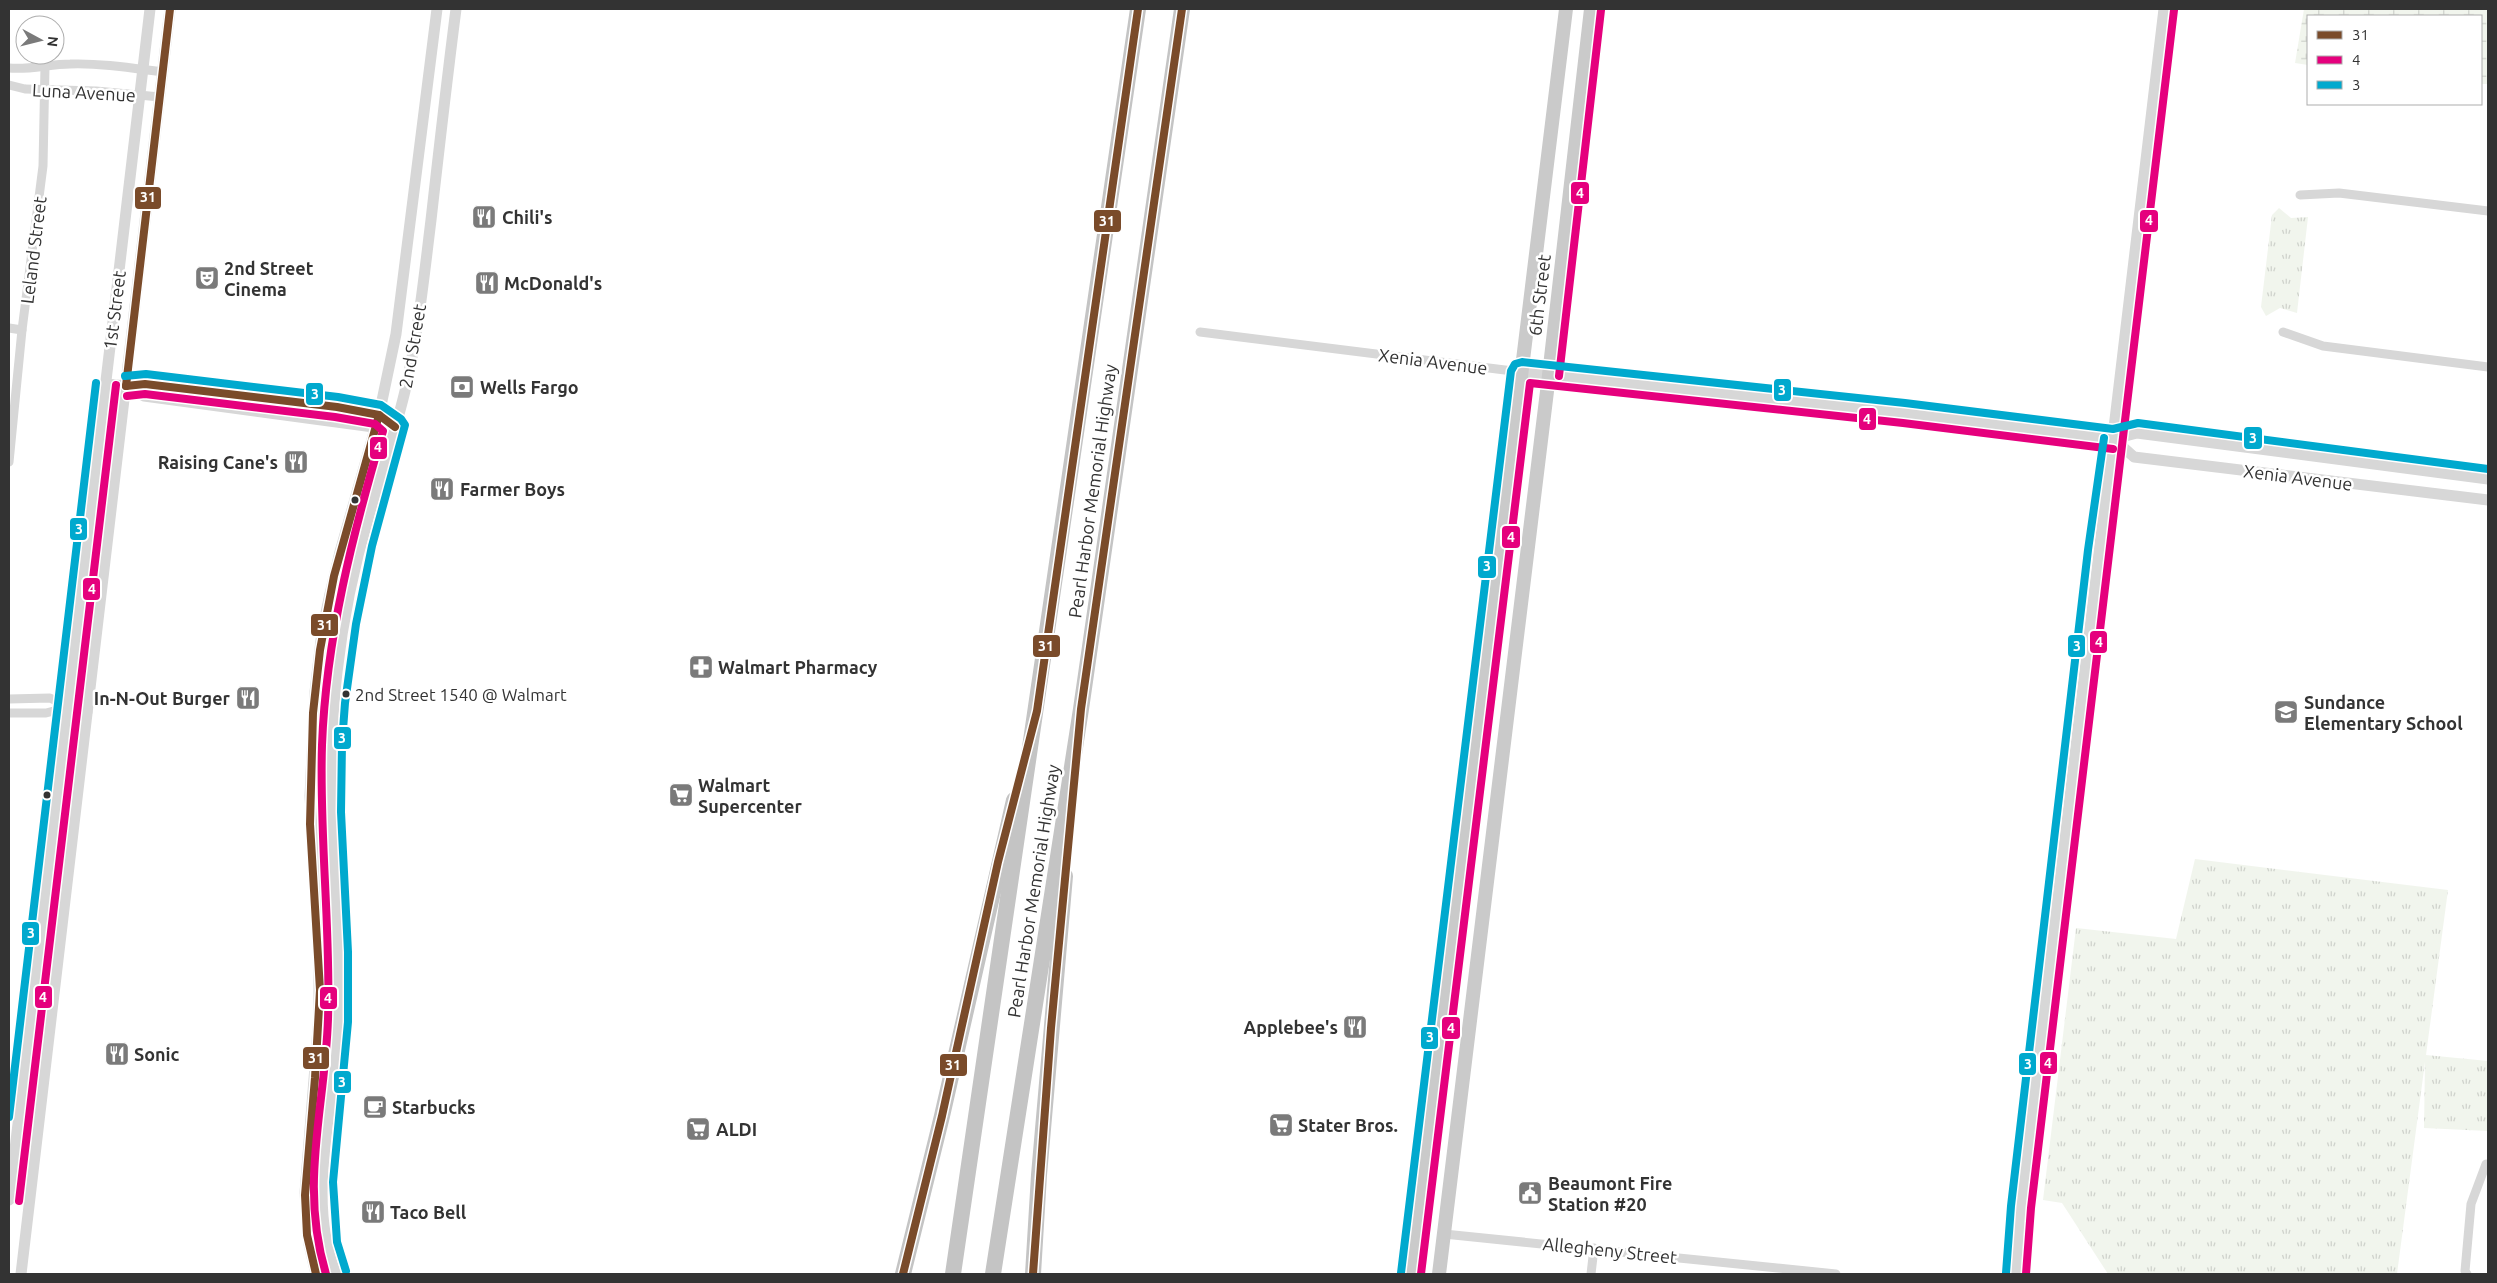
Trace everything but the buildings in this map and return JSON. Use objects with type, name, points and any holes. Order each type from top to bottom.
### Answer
[{"type":"highway","name":"Pearl Harbor Memorial Highway","points":[[953,1274],[1037,711],[1138,9]]},
{"type":"highway","name":"Pearl Harbor Memorial Highway","points":[[994,1274],[1081,709],[1182,9]]},
{"type":"highway","points":[[1033,1274],[1048,1064],[1081,709]]},
{"type":"highway","points":[[903,1274],[942,1116],[998,862],[1037,711]]},
{"type":"main road","name":"6th Street","points":[[1411,1274],[1566,9]]},
{"type":"main road","name":"6th Street","points":[[1439,1274],[1549,375],[1591,9]]},
{"type":"street","name":"1st Street","points":[[69,707],[150,9]]},
{"type":"street","name":"1st Street","points":[[21,1274],[170,9]]},
{"type":"street","name":"2nd Street","points":[[375,429],[396,334],[437,9]]},
{"type":"street","name":"2nd Street","points":[[336,1274],[326,1235],[323,1194],[338,1020],[338,939],[331,829],[332,743],[337,674],[353,576],[395,427],[419,322],[456,9]]},
{"type":"street","points":[[2016,1274],[2021,1207],[2164,9]]},
{"type":"street","name":"Luna Avenue","points":[[9,68],[22,69],[98,64],[163,72]]},
{"type":"street","name":"Leland Street","points":[[9,462],[22,330],[44,166],[45,66]]},
{"type":"street","name":"Luna Avenue","points":[[9,85],[25,89],[96,90],[160,97]]},
{"type":"street","points":[[2300,195],[2339,193],[2488,211]]},
{"type":"street","points":[[9,328],[22,330]]},
{"type":"street","name":"Xenia Avenue","points":[[1200,332],[1521,372],[1904,413],[2114,439],[2137,433],[2488,479]]},
{"type":"street","points":[[2283,332],[2323,346],[2488,367]]},
{"type":"street","points":[[106,384],[126,386],[145,384],[337,407],[379,415],[395,427]]},
{"type":"street","points":[[126,386],[144,396],[217,408],[334,421],[375,429],[395,427]]},
{"type":"street","points":[[316,1274],[309,1244],[304,1193],[319,1016],[319,941],[310,796],[313,724],[322,632],[340,552],[375,429]]},
{"type":"street","name":"Xenia Avenue","points":[[2114,439],[2134,457],[2488,500]]},
{"type":"street","points":[[322,632],[330,633],[332,636],[326,695],[332,743]]},
{"type":"street","points":[[9,699],[50,698],[69,707],[88,712]]},
{"type":"street","points":[[9,714],[46,712],[69,707]]},
{"type":"street","points":[[9,1200],[69,707]]},
{"type":"street","points":[[311,832],[320,844],[325,926],[328,933],[338,939]]},
{"type":"street","points":[[319,1016],[330,1019],[327,1077],[330,1112]]},
{"type":"street","points":[[2468,1274],[2465,1271],[2471,1204],[2486,1164]]},
{"type":"street","name":"Allegheny Street","points":[[1444,1234],[1836,1274]]},
{"type":"street","points":[[1591,1274],[1594,1248]]},
{"type":"green space","points":[[2304,9],[2488,9],[2488,84],[2482,84],[2482,15],[2307,15],[2307,65],[2295,63]]},
{"type":"green space","points":[[2279,208],[2291,218],[2308,217],[2297,313],[2280,308],[2266,316],[2261,307],[2272,215]]},
{"type":"green space","points":[[2195,859],[2448,890],[2426,1055],[2488,1061],[2488,1131],[2424,1128],[2425,1062],[2397,1274],[2108,1274],[2062,1203],[2043,1200],[2076,928],[2176,939]]},
{"type":"transit line","name":"31","points":[[126,386],[170,9]]},
{"type":"transit line","name":"31","points":[[903,1274],[942,1116],[998,862],[1037,711],[1138,9]]},
{"type":"transit line","name":"31","points":[[1033,1274],[1051,1028],[1081,709],[1182,9]]},
{"type":"transit line","name":"4","points":[[1559,376],[1601,10]]},
{"type":"transit line","name":"4","points":[[2026,1274],[2031,1208],[2174,10]]},
{"type":"transit line","name":"3","points":[[1401,1273],[1511,371],[1515,364],[1522,362],[1905,403],[2113,429],[2138,423],[2488,469]]},
{"type":"transit line","name":"3","points":[[125,376],[146,374],[338,397],[381,405],[401,419],[405,425],[372,546],[356,624],[345,703],[342,743],[341,812],[348,952],[348,1022],[333,1182],[337,1242],[346,1271]]},
{"type":"transit line","name":"3","points":[[9,1117],[96,383]]},
{"type":"transit line","name":"4","points":[[1421,1274],[1530,383],[1903,423],[2113,449]]},
{"type":"transit line","name":"31","points":[[126,386],[145,384],[337,407],[379,415],[395,427]]},
{"type":"transit line","name":"4","points":[[19,1201],[116,385]]},
{"type":"transit line","name":"4","points":[[127,396],[145,394],[335,417],[375,424],[383,431],[361,508],[335,626],[329,665],[322,745],[328,1019],[316,1146],[314,1209],[318,1241],[326,1274]]},
{"type":"transit line","name":"31","points":[[316,1274],[307,1235],[305,1195],[320,990],[310,824],[313,713],[320,650],[334,576],[379,415]]},
{"type":"transit line","name":"3","points":[[2006,1273],[2011,1206],[2088,550],[2104,438]]},
{"type":"place","name":"Chili's","points":[[484,217]]},
{"type":"place","name":"2nd Street Cinema","points":[[207,278]]},
{"type":"place","name":"McDonald's","points":[[487,283]]},
{"type":"place","name":"Wells Fargo","points":[[462,387]]},
{"type":"place","name":"Raising Cane's","points":[[296,462]]},
{"type":"place","name":"Farmer Boys","points":[[442,489]]},
{"type":"place","name":"Walmart Pharmacy","points":[[701,667]]},
{"type":"place","name":"2nd Street 1540 @ Walmart","points":[[346,694]]},
{"type":"place","name":"In-N-Out Burger","points":[[248,698]]},
{"type":"place","name":"Sundance Elementary School","points":[[2286,712]]},
{"type":"place","name":"Walmart Supercenter","points":[[681,795]]},
{"type":"place","name":"Applebee's","points":[[1355,1027]]},
{"type":"place","name":"Sonic","points":[[117,1054]]},
{"type":"place","name":"Starbucks","points":[[375,1107]]},
{"type":"place","name":"Stater Bros.","points":[[1281,1125]]},
{"type":"place","name":"ALDI","points":[[698,1129]]},
{"type":"place","name":"Beaumont Fire Station #20","points":[[1530,1193]]},
{"type":"place","name":"Taco Bell","points":[[373,1212]]}]
